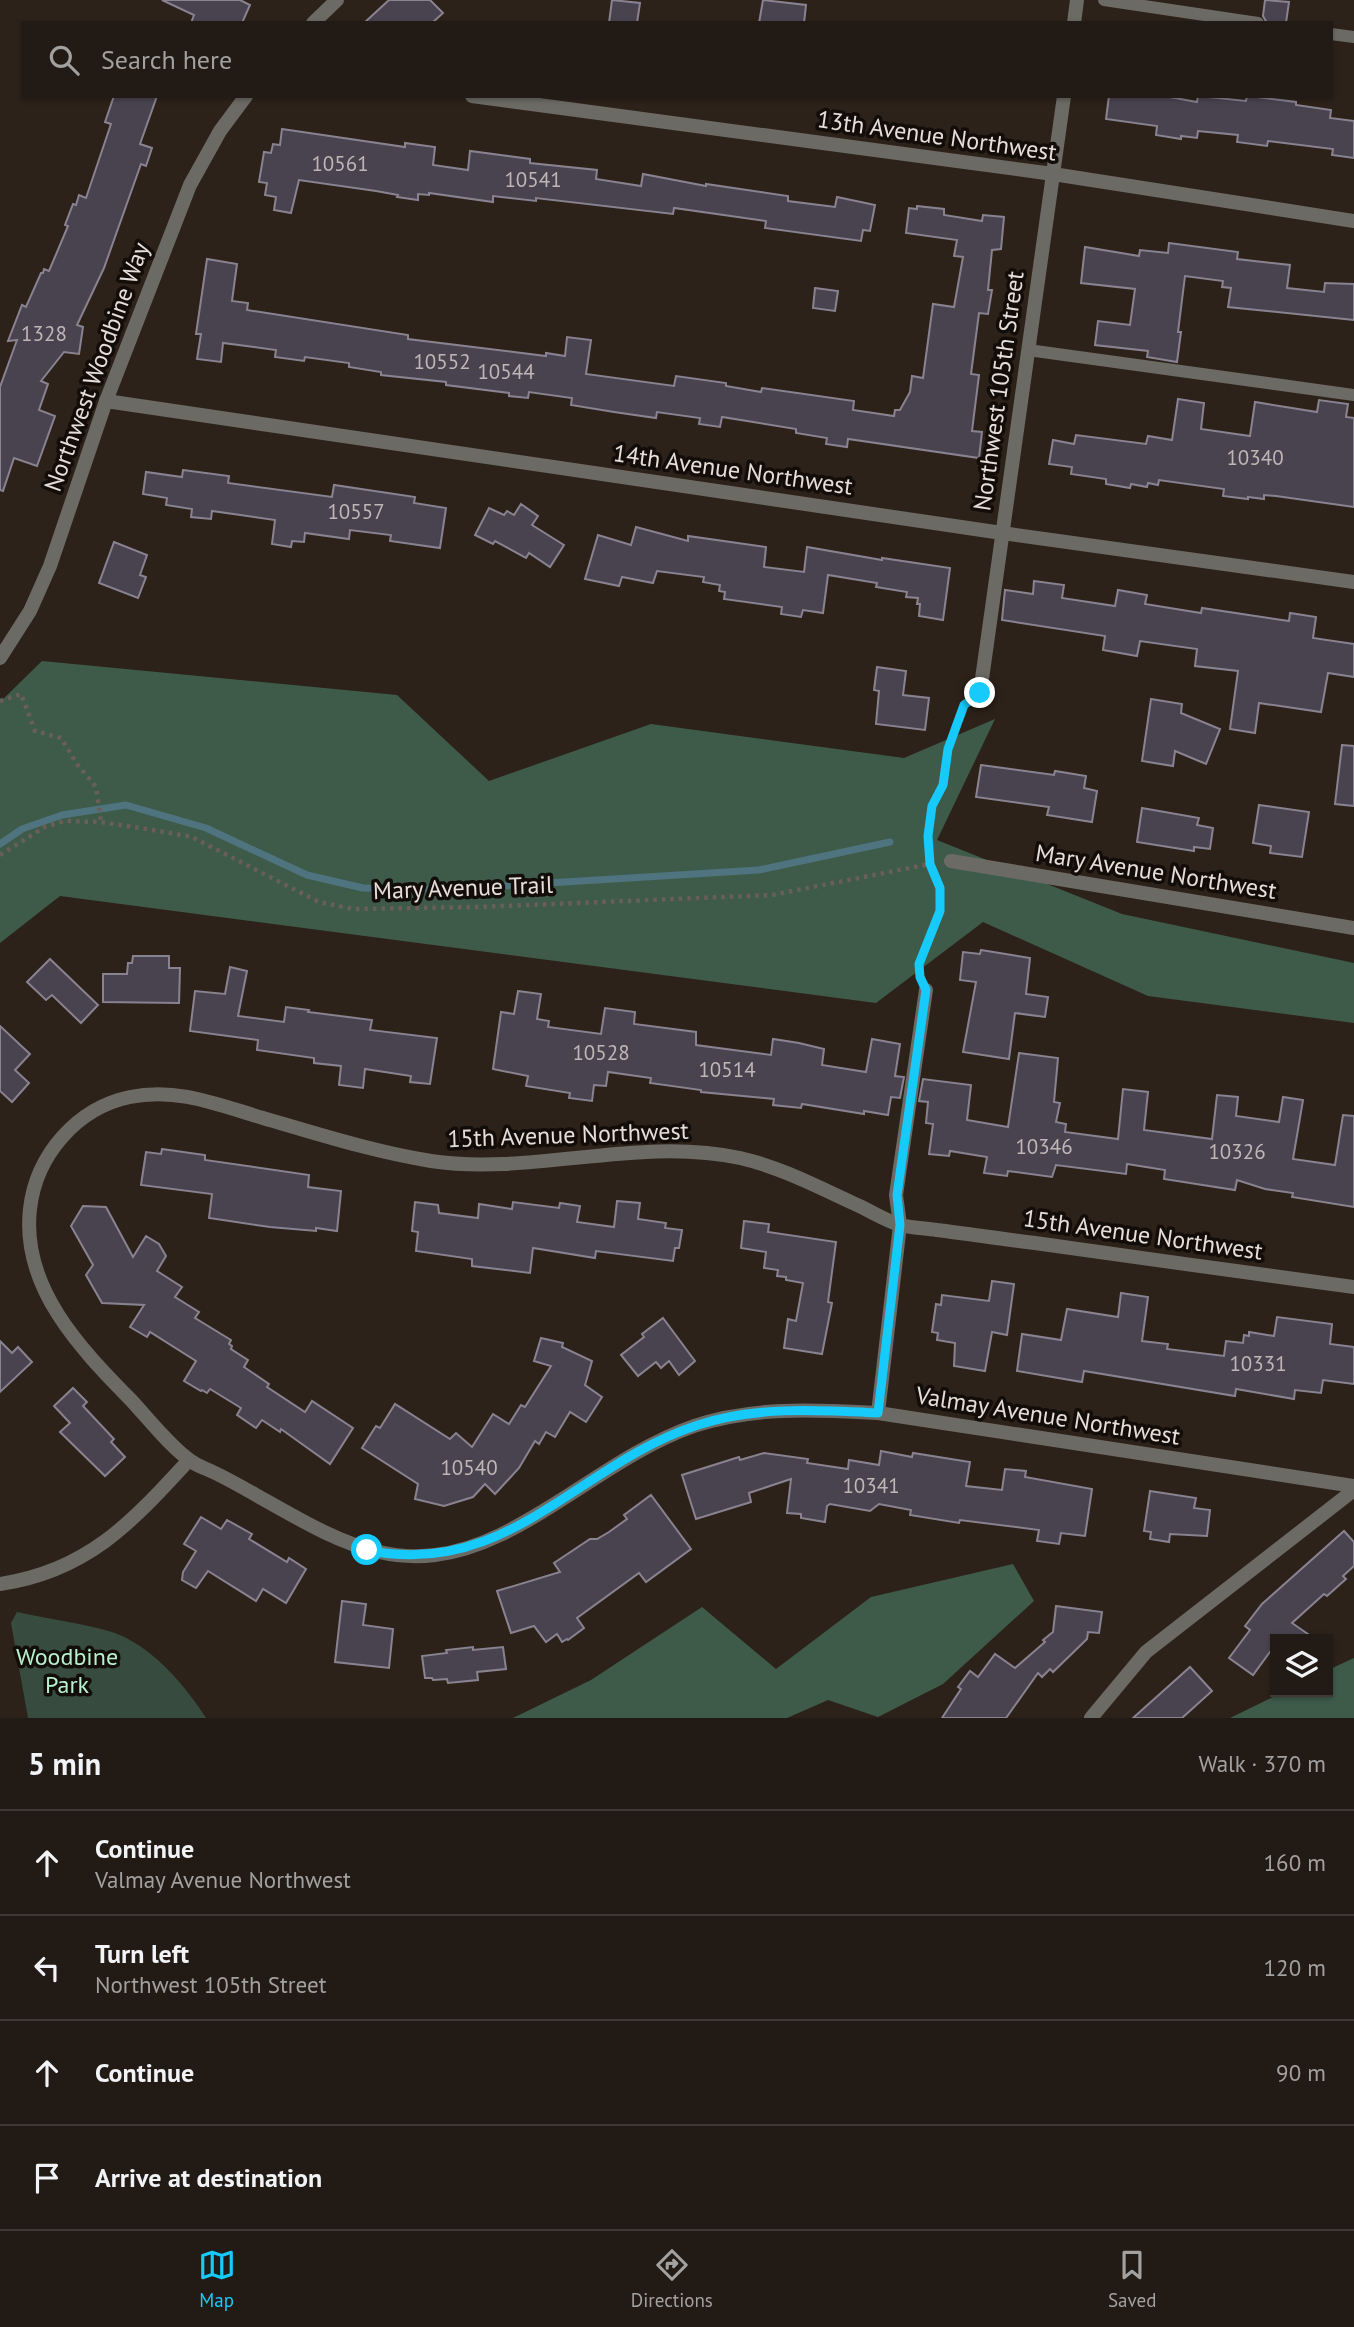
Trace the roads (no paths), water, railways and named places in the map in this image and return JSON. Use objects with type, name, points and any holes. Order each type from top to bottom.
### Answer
[{"type":"street","points":[[315,21],[337,0]]},
{"type":"street","points":[[1074,21],[1077,0]]},
{"type":"street","name":"Northwest Woodbine Way","points":[[0,658],[30,611],[50,566],[106,401],[190,185],[220,131],[245,98]]},
{"type":"street","name":"13th Avenue Northwest","points":[[487,98],[1053,174],[1354,220]]},
{"type":"street","name":"Northwest 105th Street","points":[[980,693],[1063,98]]},
{"type":"street","name":"14th Avenue Northwest","points":[[106,401],[1354,582]]},
{"type":"street","name":"Mary Avenue Northwest","points":[[950,861],[1354,928]]},
{"type":"street","points":[[878,1413],[900,1225],[897,1195],[926,990]]},
{"type":"street","name":"15th Avenue Northwest","points":[[48,1155],[74,1124],[91,1110],[113,1101],[161,1093],[217,1103],[372,1150],[433,1161],[493,1164],[643,1151],[690,1152],[741,1159],[800,1178],[900,1225],[1354,1287]]},
{"type":"street","name":"Valmay Avenue Northwest","points":[[48,1155],[35,1184],[30,1205],[29,1232],[33,1259],[46,1293],[63,1324],[88,1356],[189,1460],[330,1537],[367,1550],[390,1555],[442,1554],[494,1539],[568,1498],[658,1440],[729,1417],[767,1412],[818,1410],[878,1413],[1354,1488]]},
{"type":"street","points":[[0,1584],[32,1578],[86,1555],[135,1518],[189,1460]]},
{"type":"street","points":[[1091,1718],[1146,1652],[1354,1488]]},
{"type":"lane","points":[[1104,0],[1245,21]]},
{"type":"lane","points":[[1333,34],[1354,37]]},
{"type":"lane","points":[[1028,350],[1354,395]]},
{"type":"waterway","points":[[0,844],[22,829],[62,815],[126,805],[206,828],[307,875],[363,888],[453,889],[759,870],[890,842]]},
{"type":"park label","name":"Woodbine Park","points":[[67,1671]]}]
